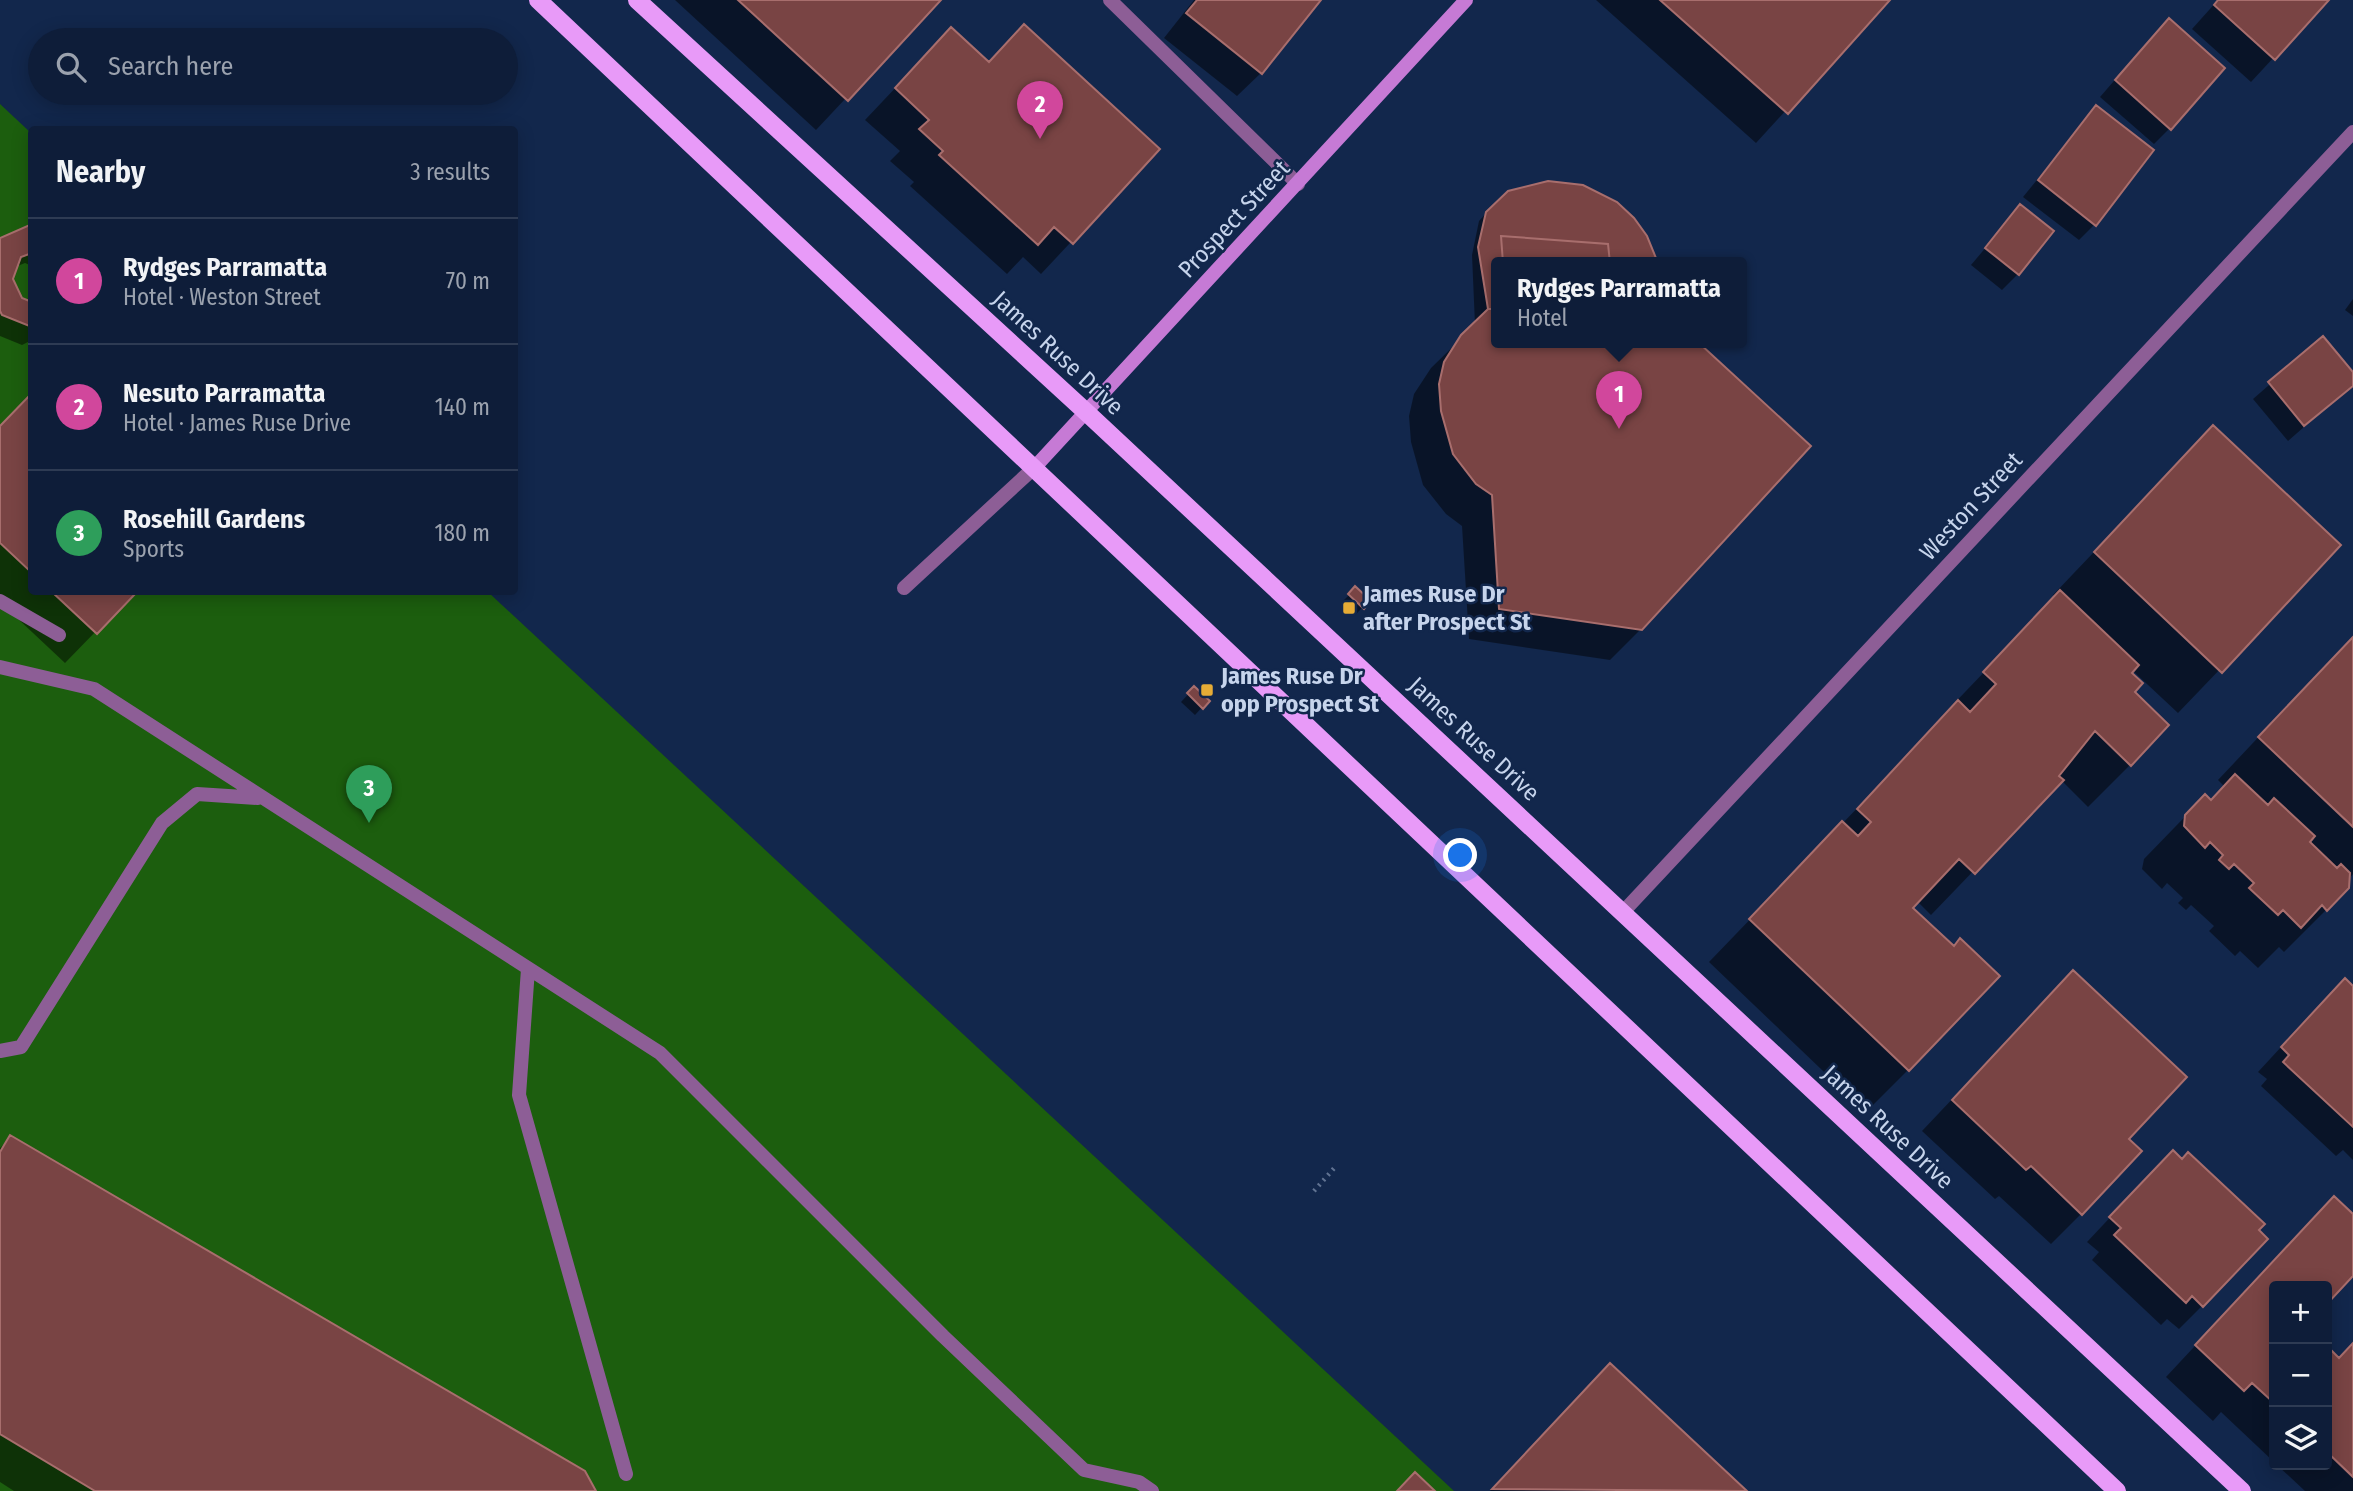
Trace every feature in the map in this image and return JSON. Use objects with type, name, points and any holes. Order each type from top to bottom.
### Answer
[{"type":"main road","points":[[538,0],[2117,1491]]},
{"type":"main road","name":"James Ruse Drive","points":[[637,0],[1085,411],[2242,1491]]},
{"type":"street","points":[[1110,0],[1298,184]]},
{"type":"street","name":"Prospect Street","points":[[1035,467],[1466,0]]},
{"type":"street","name":"Weston Street","points":[[1623,912],[2353,132]]},
{"type":"street","points":[[904,588],[1035,467]]},
{"type":"street","points":[[0,601],[59,635]]},
{"type":"street","points":[[0,667],[94,689],[660,1053],[943,1336],[1084,1470],[1139,1482],[1152,1491]]},
{"type":"street","points":[[0,1051],[22,1047],[162,822],[197,794],[260,798]]},
{"type":"street","points":[[528,969],[519,1095],[626,1474]]},
{"type":"path","points":[[1314,1191],[1336,1166]]},
{"type":"green space","points":[[0,104],[28,130],[28,595],[491,595],[1454,1491],[0,1491]]},
{"type":"building","points":[[738,0],[941,0],[848,101]]},
{"type":"building","points":[[1197,0],[1321,0],[1262,74],[1186,13]]},
{"type":"building","points":[[1660,0],[1890,0],[1788,114]]},
{"type":"building","points":[[2218,0],[2329,0],[2275,60],[2214,5]]},
{"type":"building","points":[[2169,18],[2225,68],[2171,130],[2115,80]]},
{"type":"building","points":[[1024,24],[1160,149],[1073,244],[1054,227],[1038,245],[939,155],[943,151],[919,129],[929,120],[895,88],[951,27],[989,62]]},
{"type":"building","points":[[2096,105],[2154,150],[2096,226],[2038,180]]},
{"type":"building","points":[[1548,181],[1583,185],[1617,202],[1634,218],[1647,236],[1656,257],[1609,257],[1608,244],[1501,236],[1503,257],[1491,257],[1491,309],[1488,309],[1478,247],[1486,212],[1508,191]]},
{"type":"building","points":[[2020,204],[2054,231],[2019,275],[1985,248]]},
{"type":"building","points":[[28,226],[28,254],[21,257],[13,279],[22,298],[28,300],[28,325],[2,315],[0,311],[0,238]]},
{"type":"building","points":[[1501,236],[1608,244],[1609,257],[1503,257]]},
{"type":"building","points":[[1491,309],[1491,348],[1704,348],[1811,446],[1642,630],[1499,609],[1492,495],[1476,484],[1453,454],[1441,411],[1439,384],[1444,362],[1461,335]]},
{"type":"building","points":[[2323,336],[2353,372],[2353,386],[2304,426],[2268,382]]},
{"type":"building","points":[[28,397],[28,569],[0,543],[0,426]]},
{"type":"building","points":[[2213,425],[2341,545],[2222,673],[2094,552]]},
{"type":"building","points":[[1355,586],[1371,601],[1364,609],[1348,594]]},
{"type":"building","points":[[2060,590],[2139,665],[2132,673],[2143,683],[2135,692],[2169,725],[2131,766],[2095,731],[2059,776],[2064,780],[1975,874],[1959,859],[1913,908],[1954,946],[1960,938],[2000,976],[1909,1071],[1749,919],[1842,821],[1858,836],[1871,822],[1857,809],[1958,700],[1970,712],[1996,684],[1983,672]]},
{"type":"building","points":[[55,595],[134,595],[97,634]]},
{"type":"building","points":[[2353,637],[2353,827],[2258,737]]},
{"type":"building","points":[[1194,686],[1210,701],[1203,709],[1187,693]]},
{"type":"building","points":[[2235,774],[2268,805],[2274,798],[2315,836],[2310,842],[2337,868],[2341,864],[2350,873],[2349,888],[2327,911],[2322,905],[2301,928],[2283,910],[2278,915],[2249,888],[2254,883],[2234,864],[2229,869],[2219,860],[2223,855],[2210,842],[2205,848],[2184,826],[2185,815],[2205,794],[2211,800]]},
{"type":"building","points":[[2073,970],[2187,1077],[2129,1139],[2142,1151],[2082,1215],[2031,1166],[2026,1170],[1952,1100]]},
{"type":"building","points":[[2345,978],[2353,986],[2353,1127],[2283,1062],[2289,1055],[2281,1047]]},
{"type":"building","points":[[10,1135],[585,1471],[596,1491],[95,1491],[0,1434],[0,1152]]},
{"type":"building","points":[[2173,1150],[2182,1159],[2188,1152],[2265,1224],[2259,1230],[2268,1239],[2203,1307],[2192,1296],[2186,1303],[2114,1235],[2121,1228],[2109,1217]]},
{"type":"building","points":[[2334,1196],[2353,1214],[2353,1276],[2332,1299],[2332,1281],[2269,1281],[2269,1398],[2252,1383],[2244,1391],[2195,1345]]},
{"type":"building","points":[[2353,1343],[2353,1477],[2332,1457],[2332,1351],[2339,1358]]},
{"type":"building","points":[[1610,1363],[1747,1491],[1492,1489]]},
{"type":"building","points":[[1415,1472],[1435,1491],[1397,1491]]},
{"type":"place","name":"Nesuto Parramatta","points":[[1040,139]]},
{"type":"place","name":"Rydges Parramatta","points":[[1619,429]]},
{"type":"place","name":"James Ruse Dr after Prospect St","points":[[1349,608]]},
{"type":"place","name":"James Ruse Dr opp Prospect St","points":[[1207,690]]},
{"type":"place","name":"Rosehill Gardens","points":[[369,823]]}]
